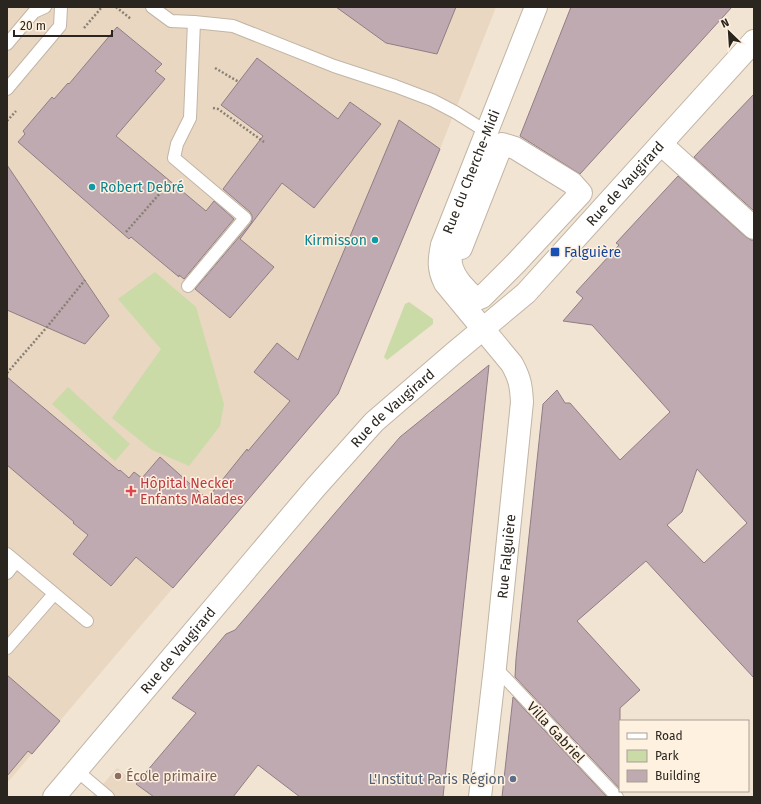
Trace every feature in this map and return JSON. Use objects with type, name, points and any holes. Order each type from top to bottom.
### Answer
[{"type":"street","name":"Rue du Cherche-Midi","points":[[482,329],[445,283],[441,275],[439,264],[442,245],[536,7]]},
{"type":"street","name":"Rue de Vaugirard","points":[[54,797],[315,488],[374,422],[526,293],[754,41]]},
{"type":"street","points":[[502,144],[515,148],[572,183],[581,193],[516,263],[479,299],[472,295],[453,273],[450,261],[452,248],[461,248],[502,144]]},
{"type":"street","points":[[661,144],[754,228]]},
{"type":"street","name":"Rue Falguière","points":[[480,797],[522,402],[519,377],[512,364],[482,329]]},
{"type":"lane","points":[[7,44],[34,12],[45,7]]},
{"type":"lane","points":[[7,89],[60,26],[61,7]]},
{"type":"lane","points":[[152,7],[171,21],[233,26],[334,66],[395,86],[432,100],[487,132]]},
{"type":"lane","points":[[188,286],[245,218],[174,158],[177,144],[190,118],[194,22]]},
{"type":"lane","points":[[7,573],[12,558],[87,621]]},
{"type":"lane","points":[[7,648],[54,594]]},
{"type":"lane","name":"Villa Gabriel","points":[[495,667],[617,797]]},
{"type":"lane","points":[[76,770],[108,797]]},
{"type":"path","points":[[191,105],[218,109],[264,142]]},
{"type":"path","points":[[126,232],[170,181]]},
{"type":"path","points":[[7,373],[85,280]]},
{"type":"shaded area","name":"Hôpital Necker Enfants Malades","points":[[7,7],[496,7],[440,149],[338,394],[7,783]]},
{"type":"shaded area","name":"École primaire","points":[[117,768],[136,784],[154,797],[92,797]]},
{"type":"green space","points":[[155,272],[196,307],[224,404],[220,426],[189,466],[152,450],[112,418],[161,349],[118,299]]},
{"type":"green space","points":[[409,302],[433,319],[433,324],[387,360],[384,357],[405,304]]},
{"type":"green space","points":[[68,387],[130,444],[115,461],[52,404]]},
{"type":"building","points":[[336,7],[456,7],[437,54],[386,43]]},
{"type":"building","points":[[571,7],[732,7],[580,174],[520,136]]},
{"type":"building","name":"Robert Debré","points":[[117,27],[162,64],[155,71],[165,79],[116,136],[206,211],[214,201],[234,219],[184,279],[179,275],[179,277],[131,237],[129,239],[18,142],[25,134],[23,131],[52,97],[54,99],[68,83],[69,84]]},
{"type":"building","points":[[257,58],[338,119],[350,102],[381,124],[314,208],[282,183],[240,239],[274,267],[230,318],[195,289],[252,220],[250,212],[223,189],[263,136],[221,105]]},
{"type":"building","points":[[754,94],[754,211],[694,157]]},
{"type":"building","points":[[399,120],[440,149],[338,394],[173,588],[136,557],[111,586],[73,554],[88,535],[7,465],[7,377],[129,478],[134,472],[142,478],[160,457],[207,499],[247,449],[248,451],[290,401],[254,372],[277,343],[298,360]]},
{"type":"building","points":[[7,165],[109,316],[85,344],[7,310]]},
{"type":"building","points":[[678,176],[746,237],[754,240],[754,678],[646,561],[577,621],[640,690],[620,708],[619,788],[515,677],[543,404],[557,390],[565,403],[570,403],[620,460],[670,412],[592,325],[563,321],[583,298],[576,292],[619,245],[616,243]],"holes":[[[697,469],[747,523],[704,563],[667,525],[682,512]]]},
{"type":"building","points":[[489,365],[443,797],[300,797],[258,765],[233,797],[154,797],[136,784],[196,713],[172,698],[226,634],[235,630],[400,437]]},
{"type":"building","points":[[7,675],[60,721],[32,754],[28,751],[7,776]]},
{"type":"building","points":[[513,697],[607,797],[502,797]]},
{"type":"place","name":"Robert Debré","points":[[92,187]]},
{"type":"place","name":"Kirmisson","points":[[375,240]]},
{"type":"place","name":"Falguière","points":[[555,252]]},
{"type":"place","name":"Hôpital Necker Enfants Malades","points":[[131,491]]},
{"type":"place","name":"École primaire","points":[[118,776]]},
{"type":"place","name":"L'Institut Paris Région","points":[[513,779]]}]
